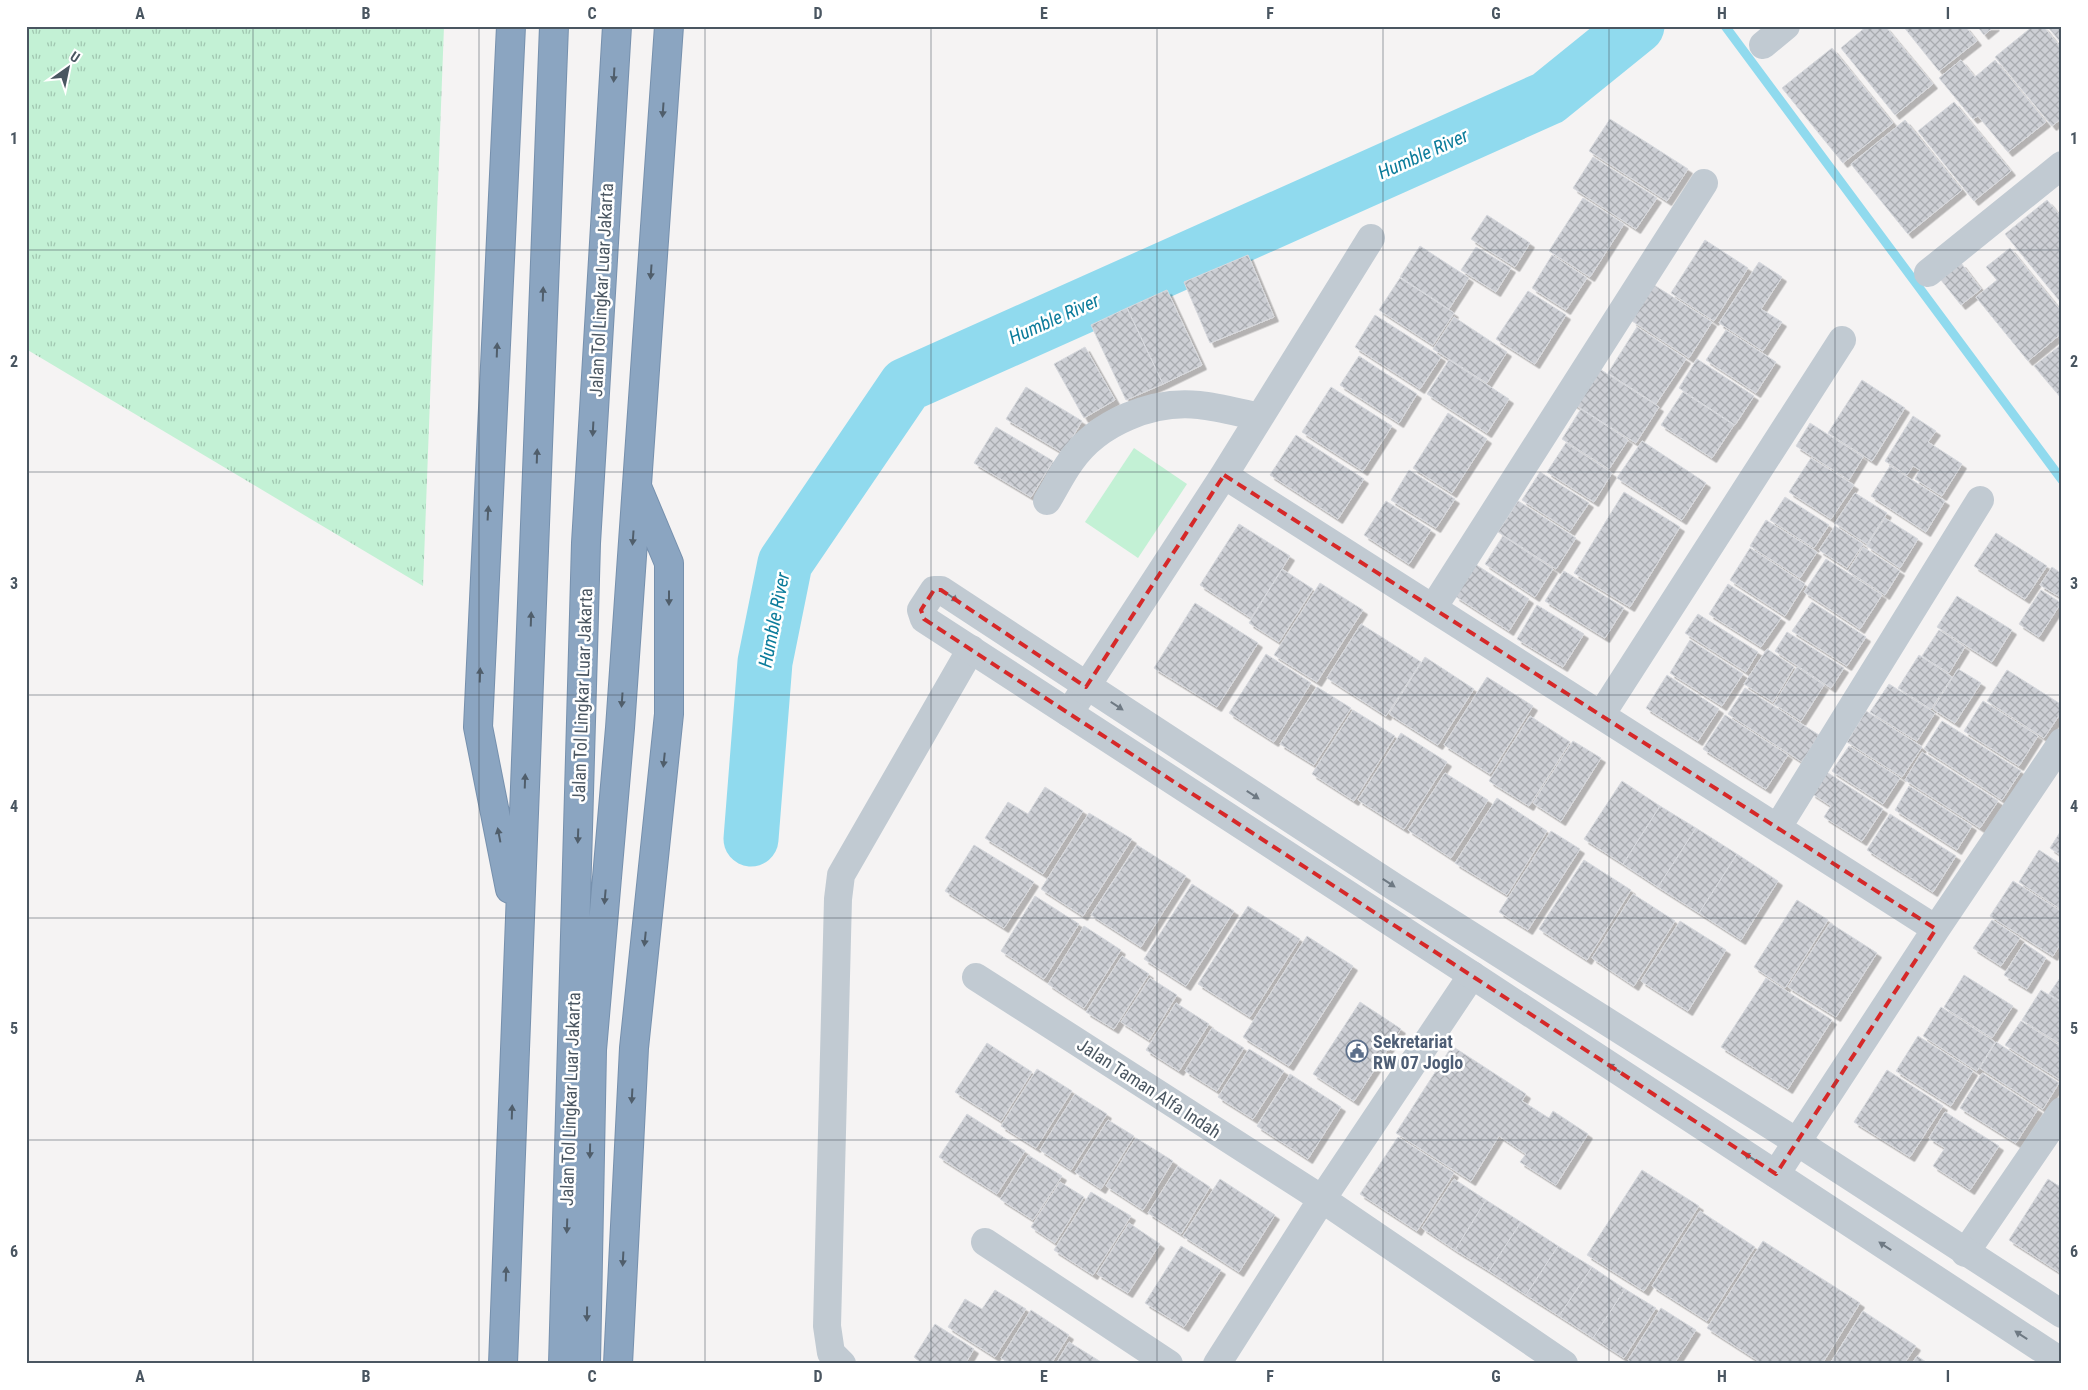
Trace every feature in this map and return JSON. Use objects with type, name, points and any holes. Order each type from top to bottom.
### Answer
[{"type":"highway","points":[[511,26],[478,727],[519,935]]},
{"type":"highway","points":[[503,1364],[554,26]]},
{"type":"highway","name":"Jalan Tol Lingkar Luar Jakarta","points":[[563,1364],[586,544],[617,26]]},
{"type":"highway","points":[[586,1364],[592,1050],[619,738],[669,26]]},
{"type":"highway","points":[[618,1364],[634,1048],[669,714],[669,563],[636,486]]},
{"type":"street","points":[[1763,45],[1786,26]]},
{"type":"street","points":[[1928,273],[2062,165]]},
{"type":"street","points":[[1432,608],[1704,183]]},
{"type":"street","points":[[1069,713],[1224,474],[1371,238]]},
{"type":"street","points":[[1601,715],[1842,340]]},
{"type":"street","points":[[1047,501],[1071,461],[1086,444],[1128,415],[1166,407],[1198,405],[1260,417]]},
{"type":"street","points":[[1224,474],[1936,928]]},
{"type":"street","points":[[1778,828],[1980,500]]},
{"type":"street","points":[[2062,1314],[1965,1253],[1797,1142],[1404,893],[936,588],[921,610],[922,616],[971,649],[2062,1362]]},
{"type":"street","points":[[842,1364],[831,1353],[827,1326],[838,899],[841,875],[971,649]]},
{"type":"street","points":[[1776,1174],[1936,928],[2062,742]]},
{"type":"street","points":[[1216,1364],[1322,1199],[1472,975]]},
{"type":"street","name":"Jalan Taman Alfa Indah","points":[[976,977],[1322,1199],[1564,1364]]},
{"type":"street","points":[[1965,1253],[2062,1111]]},
{"type":"street","points":[[985,1242],[1169,1364]]},
{"type":"highlighted area","points":[[1224,475],[1936,929],[1776,1174],[924,619],[921,610],[934,590],[941,590],[1086,687]]},
{"type":"green space","points":[[26,26],[444,26],[423,586],[26,349]]},
{"type":"green space","points":[[1134,448],[1187,484],[1138,558],[1085,522]]},
{"type":"building","points":[[1867,26],[1885,26],[1933,84],[1895,115],[1841,48]]},
{"type":"building","points":[[1903,26],[1965,26],[1977,41],[1939,71]]},
{"type":"building","points":[[1977,26],[1995,26],[1984,35]]},
{"type":"building","points":[[2033,26],[2043,26],[2062,49],[2062,118],[2052,126],[1995,57]]},
{"type":"building","points":[[2047,26],[2062,26],[2062,44]]},
{"type":"building","points":[[1832,48],[1893,123],[1843,163],[1782,88]]},
{"type":"building","points":[[1961,60],[1975,77],[1995,60],[2046,122],[2008,152],[1978,116],[1973,119],[1939,78]]},
{"type":"building","points":[[1954,102],[2011,171],[1974,201],[1918,131]]},
{"type":"building","points":[[1610,119],[1688,169],[1667,201],[1589,151]]},
{"type":"building","points":[[1905,120],[1962,190],[1908,234],[1851,164]]},
{"type":"building","points":[[1593,157],[1657,198],[1636,229],[1573,188]]},
{"type":"building","points":[[1583,198],[1624,224],[1590,277],[1549,251]]},
{"type":"building","points":[[2047,200],[2062,218],[2062,304],[2005,234]]},
{"type":"building","points":[[1487,215],[1530,243],[1515,267],[1471,239]]},
{"type":"building","points":[[1705,240],[1748,268],[1714,321],[1671,293]]},
{"type":"building","points":[[1420,246],[1469,278],[1449,309],[1400,277]]},
{"type":"building","points":[[1476,247],[1511,268],[1496,292],[1461,270]]},
{"type":"building","points":[[2010,248],[2062,312],[2062,333],[2028,361],[1976,297],[1997,280],[1986,267]]},
{"type":"building","points":[[1248,255],[1274,317],[1210,343],[1184,282]]},
{"type":"building","points":[[1552,255],[1587,278],[1566,310],[1532,288]]},
{"type":"building","points":[[1759,262],[1782,277],[1761,309],[1782,322],[1763,351],[1719,323]]},
{"type":"building","points":[[1961,263],[1981,289],[1961,305],[1941,280]]},
{"type":"building","points":[[1400,278],[1454,313],[1433,345],[1379,310]]},
{"type":"building","points":[[1654,285],[1712,322],[1689,358],[1632,321]]},
{"type":"building","points":[[1167,290],[1202,365],[1163,384],[1127,308]]},
{"type":"building","points":[[1528,291],[1566,315],[1535,364],[1496,339]]},
{"type":"building","points":[[1127,308],[1163,384],[1126,400],[1091,325]]},
{"type":"building","points":[[1375,315],[1441,357],[1420,389],[1355,347]]},
{"type":"building","points":[[1454,317],[1507,352],[1487,383],[1433,349]]},
{"type":"building","points":[[1637,327],[1686,359],[1656,404],[1608,373]]},
{"type":"building","points":[[1726,330],[1776,362],[1756,393],[1706,360]]},
{"type":"building","points":[[2062,344],[2062,399],[2034,366]]},
{"type":"building","points":[[1085,347],[1115,400],[1084,418],[1054,364]]},
{"type":"building","points":[[1359,356],[1417,394],[1399,423],[1340,385]]},
{"type":"building","points":[[1697,359],[1754,396],[1735,425],[1679,388]]},
{"type":"building","points":[[1449,360],[1509,399],[1487,433],[1427,394]]},
{"type":"building","points":[[1595,366],[1659,407],[1636,443],[1572,403]]},
{"type":"building","points":[[1862,380],[1905,408],[1872,461],[1828,433]]},
{"type":"building","points":[[1026,387],[1082,421],[1063,453],[1006,419]]},
{"type":"building","points":[[1331,387],[1392,426],[1363,471],[1302,432]]},
{"type":"building","points":[[1683,392],[1734,425],[1712,458],[1661,425]]},
{"type":"building","points":[[1581,409],[1628,440],[1609,469],[1562,439]]},
{"type":"building","points":[[1448,413],[1487,439],[1452,493],[1413,468]]},
{"type":"building","points":[[1913,416],[1936,431],[1928,442],[1962,464],[1942,496],[1915,479],[1920,470],[1913,466],[1907,475],[1885,461]]},
{"type":"building","points":[[1810,423],[1863,457],[1849,480],[1796,446]]},
{"type":"building","points":[[996,427],[1053,461],[1031,497],[974,463]]},
{"type":"building","points":[[1296,435],[1364,479],[1338,519],[1270,475]]},
{"type":"building","points":[[1642,441],[1706,483],[1682,520],[1617,478]]},
{"type":"building","points":[[1566,443],[1612,473],[1594,502],[1547,472]]},
{"type":"building","points":[[1811,458],[1854,485],[1831,519],[1789,492]]},
{"type":"building","points":[[1890,466],[1945,501],[1926,532],[1871,496]]},
{"type":"building","points":[[1409,470],[1455,499],[1436,528],[1391,500]]},
{"type":"building","points":[[1540,472],[1589,503],[1570,531],[1522,500]]},
{"type":"building","points":[[1624,492],[1680,527],[1630,607],[1574,573]]},
{"type":"building","points":[[1855,493],[1887,513],[1867,544],[1835,523]]},
{"type":"building","points":[[1785,497],[1829,525],[1814,548],[1770,520]]},
{"type":"building","points":[[1386,501],[1431,530],[1409,564],[1364,535]]},
{"type":"building","points":[[1518,501],[1576,538],[1556,569],[1498,532]]},
{"type":"building","points":[[1885,518],[1918,539],[1900,568],[1867,546]]},
{"type":"building","points":[[1766,520],[1817,552],[1800,578],[1750,546]]},
{"type":"building","points":[[1239,524],[1290,556],[1251,618],[1200,585]]},
{"type":"building","points":[[1835,526],[1863,544],[1847,568],[1819,550]]},
{"type":"building","points":[[1996,533],[2047,566],[2025,599],[1974,566]]},
{"type":"building","points":[[1503,536],[1553,569],[1535,597],[1485,564]]},
{"type":"building","points":[[1863,547],[1900,571],[1885,595],[1848,571]]},
{"type":"building","points":[[1750,548],[1805,584],[1785,616],[1730,580]]},
{"type":"building","points":[[1826,559],[1882,595],[1860,629],[1804,592]]},
{"type":"building","points":[[1475,564],[1529,599],[1509,631],[1455,596]]},
{"type":"building","points":[[2052,567],[2062,574],[2062,594],[2060,597],[2040,585]]},
{"type":"building","points":[[1282,569],[1313,589],[1279,642],[1249,623]]},
{"type":"building","points":[[1564,571],[1624,608],[1605,638],[1545,601]]},
{"type":"building","points":[[1320,583],[1363,610],[1317,682],[1274,655]]},
{"type":"building","points":[[1728,584],[1781,618],[1761,647],[1709,614]]},
{"type":"building","points":[[2041,590],[2061,603],[2039,637],[2019,624]]},
{"type":"building","points":[[1957,596],[2012,630],[1992,662],[1937,627]]},
{"type":"building","points":[[1812,602],[1866,637],[1847,666],[1792,631]]},
{"type":"building","points":[[1195,603],[1258,643],[1217,707],[1154,668]]},
{"type":"building","points":[[1537,605],[1584,634],[1563,667],[1517,639]]},
{"type":"building","points":[[1698,614],[1758,652],[1746,672],[1685,633]]},
{"type":"building","points":[[1361,624],[1421,662],[1386,716],[1327,678]]},
{"type":"building","points":[[1939,630],[1965,647],[1949,673],[1922,656]]},
{"type":"building","points":[[1787,632],[1844,668],[1831,688],[1775,651]]},
{"type":"building","points":[[1690,640],[1743,674],[1722,706],[1670,673]]},
{"type":"building","points":[[1767,649],[1794,667],[1773,702],[1744,684]]},
{"type":"building","points":[[1266,654],[1311,683],[1274,742],[1229,713]]},
{"type":"building","points":[[1919,655],[1952,677],[1931,709],[1898,688]]},
{"type":"building","points":[[1425,657],[1474,689],[1438,745],[1389,714]]},
{"type":"building","points":[[1797,667],[1824,685],[1801,721],[1774,704]]},
{"type":"building","points":[[1958,669],[1981,683],[1955,723],[1933,709]]},
{"type":"building","points":[[2007,670],[2062,705],[2062,711],[2044,738],[1987,701]]},
{"type":"building","points":[[1667,675],[1719,709],[1698,741],[1646,708]]},
{"type":"building","points":[[1487,677],[1533,706],[1490,774],[1444,745]]},
{"type":"building","points":[[1889,684],[1935,713],[1917,741],[1870,712]]},
{"type":"building","points":[[1317,687],[1351,708],[1314,765],[1280,744]]},
{"type":"building","points":[[1745,688],[1819,735],[1802,762],[1728,714]]},
{"type":"building","points":[[1983,701],[2038,736],[2019,766],[1964,731]]},
{"type":"building","points":[[1353,710],[1395,736],[1354,801],[1312,774]]},
{"type":"building","points":[[1866,711],[1922,747],[1902,777],[1847,742]]},
{"type":"building","points":[[1725,715],[1788,755],[1766,789],[1703,749]]},
{"type":"building","points":[[1530,716],[1570,742],[1529,806],[1489,781]]},
{"type":"building","points":[[1942,721],[2021,771],[2002,800],[1924,749]]},
{"type":"building","points":[[1401,733],[1447,762],[1404,829],[1358,800]]},
{"type":"building","points":[[1573,741],[1601,758],[1561,821],[1533,803]]},
{"type":"building","points":[[1849,746],[1900,778],[1883,804],[1832,771]]},
{"type":"building","points":[[1922,752],[1998,801],[1980,828],[1905,780]]},
{"type":"building","points":[[1825,771],[1883,809],[1862,841],[1824,817],[1831,806],[1811,793]]},
{"type":"building","points":[[1445,773],[1488,800],[1451,858],[1408,830]]},
{"type":"building","points":[[1622,781],[1660,806],[1623,864],[1584,839]]},
{"type":"building","points":[[1909,786],[1972,826],[1957,850],[1895,810]]},
{"type":"building","points":[[1045,787],[1083,811],[1043,874],[985,838],[1008,802],[1028,814]]},
{"type":"building","points":[[1497,798],[1547,831],[1507,895],[1455,863]]},
{"type":"building","points":[[1660,806],[1696,828],[1658,887],[1623,864]]},
{"type":"building","points":[[1089,813],[1132,839],[1083,916],[1041,889]]},
{"type":"building","points":[[1890,814],[1956,856],[1933,892],[1867,850]]},
{"type":"building","points":[[1696,828],[1737,854],[1699,913],[1658,887]]},
{"type":"building","points":[[2062,829],[2062,856],[2050,848]]},
{"type":"building","points":[[1551,831],[1580,849],[1528,930],[1499,912]]},
{"type":"building","points":[[974,845],[1034,882],[1004,928],[945,891]]},
{"type":"building","points":[[1137,845],[1186,876],[1141,947],[1091,915]]},
{"type":"building","points":[[2039,850],[2062,865],[2062,910],[2019,882]]},
{"type":"building","points":[[1737,854],[1778,881],[1741,940],[1699,913]]},
{"type":"building","points":[[1584,860],[1631,890],[1587,960],[1539,929]]},
{"type":"building","points":[[2013,881],[2062,912],[2062,941],[2053,956],[1990,916]]},
{"type":"building","points":[[1192,884],[1234,911],[1186,986],[1144,959]]},
{"type":"building","points":[[1633,894],[1675,921],[1634,986],[1592,958]]},
{"type":"building","points":[[1035,896],[1079,924],[1044,979],[1001,951]]},
{"type":"building","points":[[1797,900],[1828,920],[1785,988],[1754,967]]},
{"type":"building","points":[[1248,906],[1300,939],[1250,1017],[1198,984]]},
{"type":"building","points":[[1992,920],[2020,938],[2001,966],[1973,948]]},
{"type":"building","points":[[1680,921],[1726,950],[1688,1011],[1641,981]]},
{"type":"building","points":[[1830,923],[1877,953],[1836,1017],[1788,987]]},
{"type":"building","points":[[1084,926],[1121,950],[1084,1008],[1048,984]]},
{"type":"building","points":[[1307,936],[1353,966],[1289,1066],[1243,1037]]},
{"type":"building","points":[[2024,943],[2046,958],[2027,989],[2004,975]]},
{"type":"building","points":[[1122,956],[1149,974],[1114,1029],[1086,1012]]},
{"type":"building","points":[[1964,975],[2013,1006],[1992,1038],[1944,1007]]},
{"type":"building","points":[[2062,975],[2062,1002],[2049,994]]},
{"type":"building","points":[[1150,978],[1177,995],[1149,1040],[1121,1022]]},
{"type":"building","points":[[1766,978],[1832,1020],[1788,1089],[1721,1047]]},
{"type":"building","points":[[2041,990],[2062,1003],[2062,1045],[2022,1020]]},
{"type":"building","name":"Sekretariat RW 07 Joglo","points":[[1360,1002],[1401,1029],[1354,1101],[1313,1074]]},
{"type":"building","points":[[1176,1003],[1209,1024],[1179,1071],[1146,1050]]},
{"type":"building","points":[[1941,1007],[1995,1042],[1977,1071],[1923,1036]]},
{"type":"building","points":[[2021,1021],[2062,1047],[2062,1081],[2005,1045]]},
{"type":"building","points":[[1212,1028],[1244,1048],[1217,1091],[1185,1071]]},
{"type":"building","points":[[1918,1036],[1973,1071],[1951,1106],[1896,1071]]},
{"type":"building","points":[[1996,1042],[2059,1083],[2043,1109],[1980,1068]]},
{"type":"building","points":[[987,1043],[1032,1072],[1001,1121],[955,1092]]},
{"type":"building","points":[[1452,1046],[1526,1094],[1522,1101],[1549,1118],[1553,1111],[1588,1134],[1556,1185],[1520,1162],[1526,1154],[1499,1136],[1471,1181],[1396,1133]]},
{"type":"building","points":[[1249,1049],[1284,1071],[1253,1119],[1218,1097]]},
{"type":"building","points":[[1037,1069],[1072,1091],[1036,1148],[1001,1126]]},
{"type":"building","points":[[1887,1070],[1943,1106],[1910,1157],[1854,1122]]},
{"type":"building","points":[[1982,1073],[2038,1109],[2016,1143],[1960,1108]]},
{"type":"building","points":[[1290,1074],[1341,1107],[1308,1159],[1257,1126]]},
{"type":"building","points":[[1075,1094],[1107,1114],[1071,1170],[1040,1150]]},
{"type":"building","points":[[1945,1112],[1999,1146],[1970,1190],[1933,1166],[1945,1148],[1929,1138]]},
{"type":"building","points":[[967,1114],[1025,1151],[997,1194],[939,1157]]},
{"type":"building","points":[[1108,1120],[1134,1136],[1101,1189],[1075,1172]]},
{"type":"building","points":[[1398,1137],[1454,1173],[1417,1231],[1360,1194]]},
{"type":"building","points":[[1136,1138],[1173,1161],[1143,1210],[1106,1186]]},
{"type":"building","points":[[1028,1155],[1062,1176],[1033,1220],[1000,1199]]},
{"type":"building","points":[[1178,1166],[1210,1187],[1181,1234],[1148,1213]]},
{"type":"building","points":[[1642,1170],[1699,1206],[1644,1291],[1587,1255]]},
{"type":"building","points":[[1220,1179],[1275,1215],[1239,1272],[1183,1236]]},
{"type":"building","points":[[1454,1179],[1486,1200],[1455,1250],[1422,1228]]},
{"type":"building","points":[[2048,1179],[2062,1188],[2062,1274],[2009,1240]]},
{"type":"building","points":[[1060,1182],[1084,1197],[1055,1243],[1031,1227]]},
{"type":"building","points":[[1091,1192],[1131,1216],[1093,1275],[1054,1250]]},
{"type":"building","points":[[1486,1200],[1521,1222],[1489,1271],[1455,1250]]},
{"type":"building","points":[[1700,1211],[1755,1247],[1707,1321],[1652,1286]]},
{"type":"building","points":[[1521,1222],[1558,1246],[1526,1295],[1489,1271]]},
{"type":"building","points":[[1129,1223],[1160,1244],[1128,1293],[1097,1274]]},
{"type":"building","points":[[1763,1241],[1860,1303],[1822,1364],[1763,1364],[1707,1328]]},
{"type":"building","points":[[1181,1246],[1221,1270],[1184,1327],[1145,1303]]},
{"type":"building","points":[[1558,1246],[1592,1267],[1559,1316],[1526,1295]]},
{"type":"building","points":[[1592,1267],[1625,1289],[1593,1338],[1559,1316]]},
{"type":"building","points":[[1625,1289],[1656,1308],[1624,1358],[1593,1338]]},
{"type":"building","points":[[995,1290],[1026,1309],[995,1357],[948,1327],[965,1299],[982,1309]]},
{"type":"building","points":[[1661,1308],[1696,1330],[1674,1364],[1634,1364],[1628,1360]]},
{"type":"building","points":[[1031,1310],[1069,1335],[1051,1364],[1010,1364],[1001,1358]]},
{"type":"building","points":[[1863,1311],[1916,1346],[1904,1364],[1830,1364]]},
{"type":"building","points":[[935,1324],[974,1349],[967,1361],[971,1364],[918,1364],[919,1361],[914,1357]]},
{"type":"building","points":[[1069,1342],[1101,1362],[1100,1364],[1056,1364]]},
{"type":"building","points":[[1917,1356],[1929,1364],[1912,1364]]},
{"type":"waterway","name":"Humble River","points":[[751,839],[765,662],[785,563],[906,385],[1548,98],[1637,26]]},
{"type":"waterway","points":[[1725,26],[2062,480]]},
{"type":"place","name":"Sekretariat RW 07 Joglo","points":[[1357,1051]]}]
